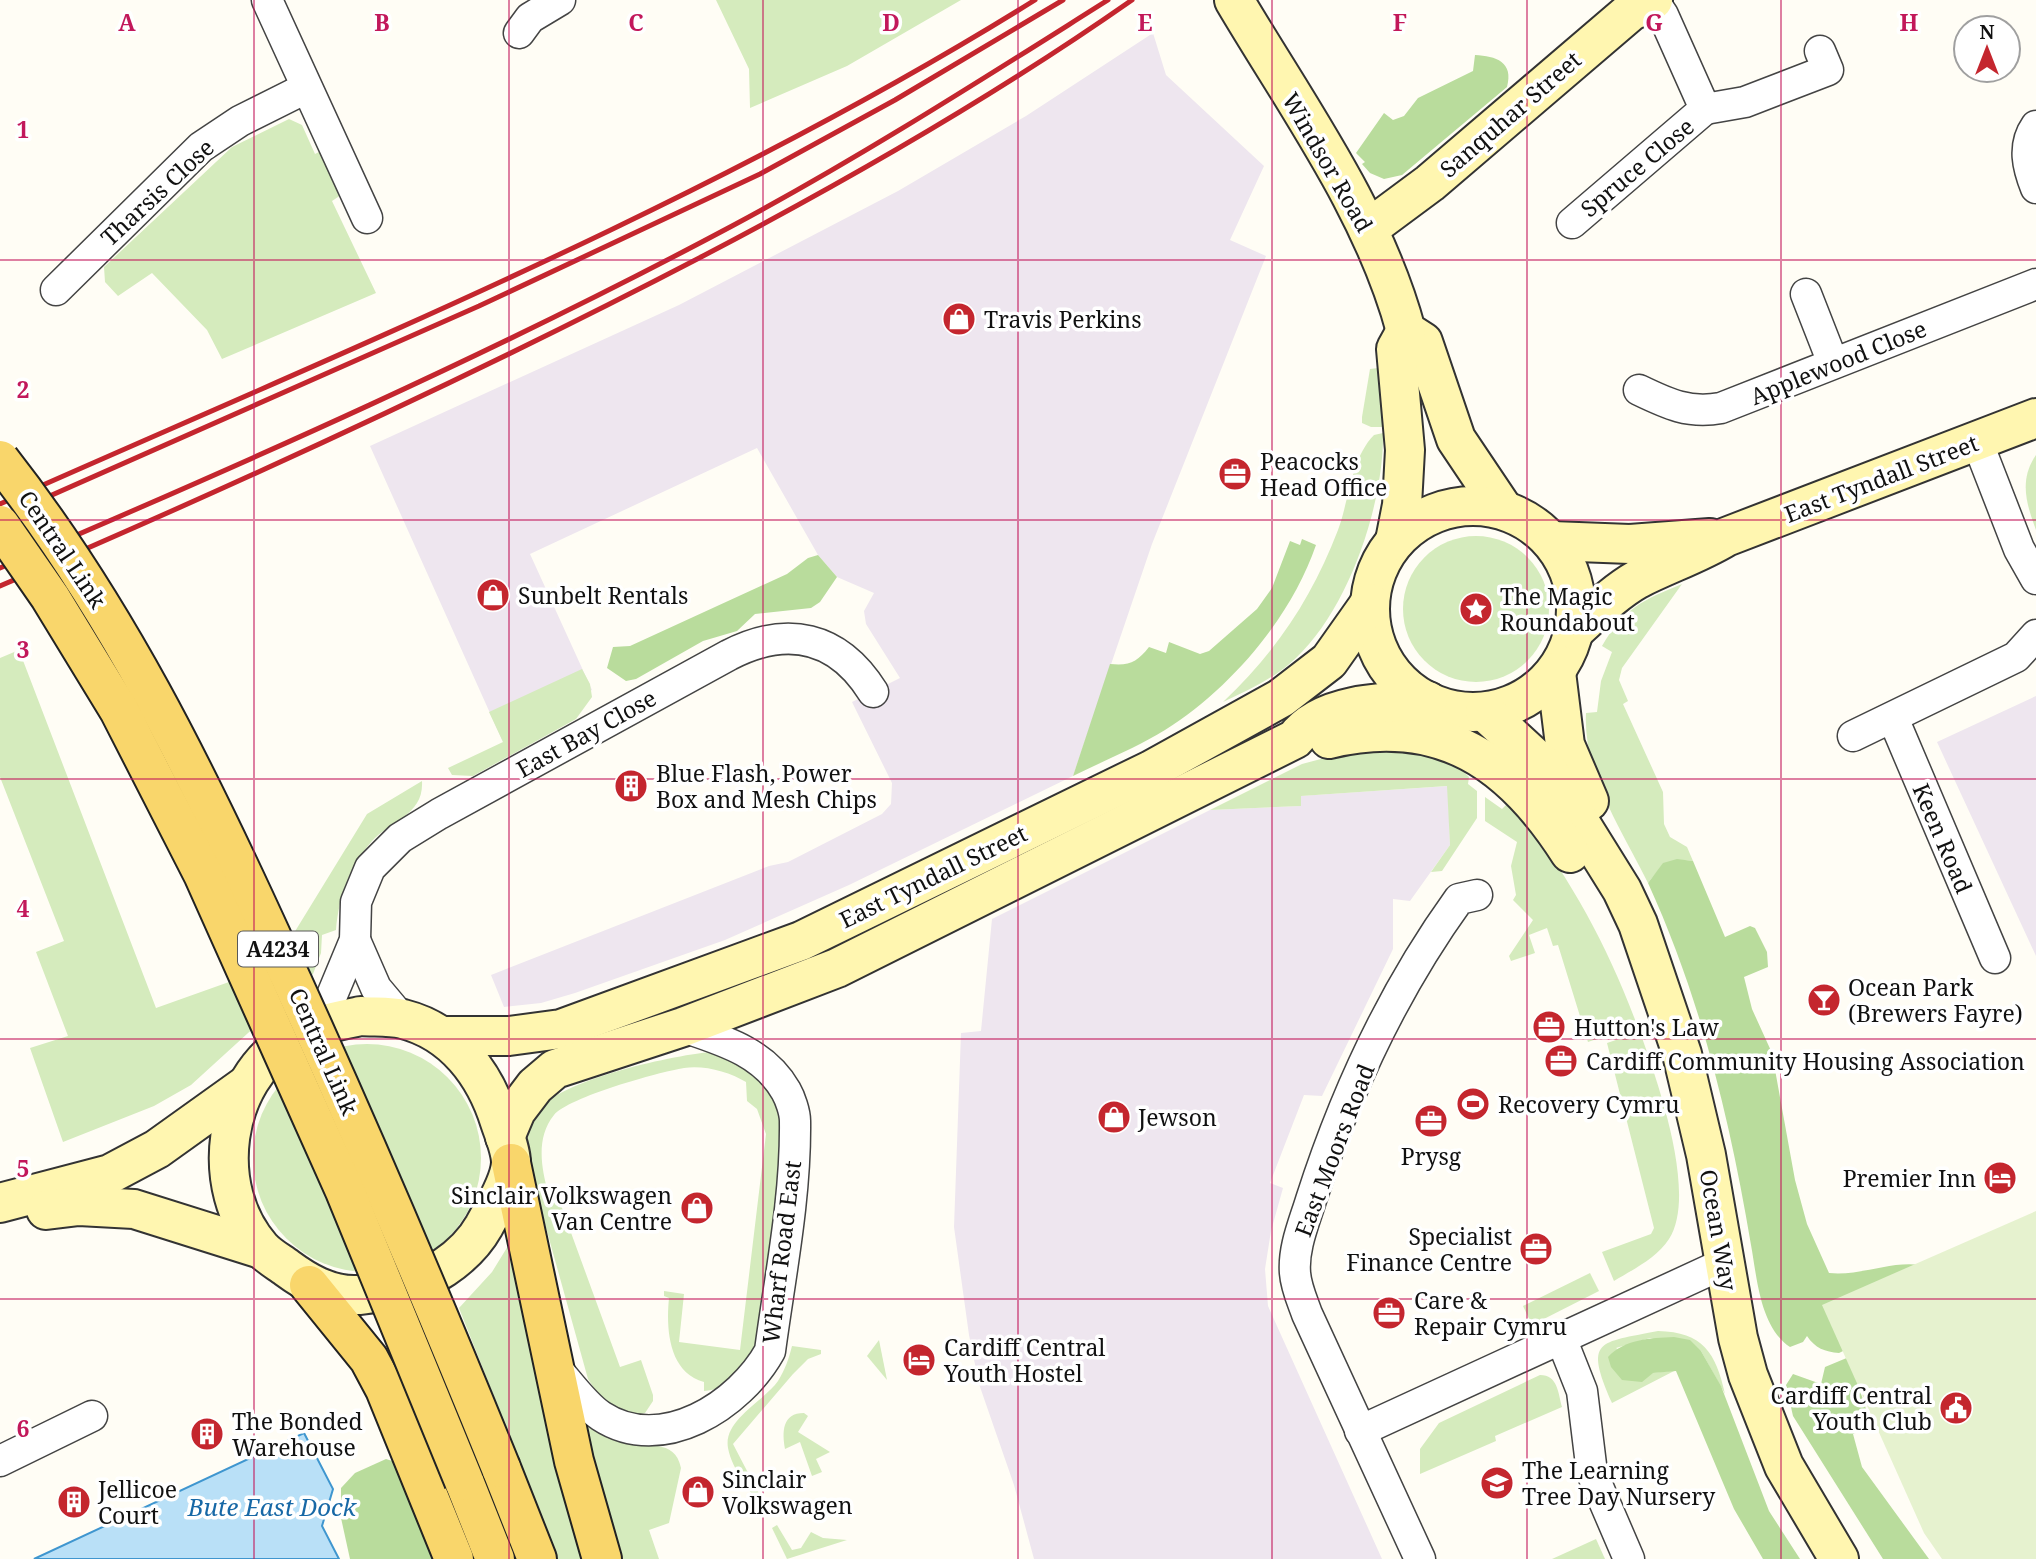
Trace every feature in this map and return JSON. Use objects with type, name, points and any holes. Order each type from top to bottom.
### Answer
[{"type":"main road","name":"Central Link","points":[[0,460],[87,578],[154,692],[235,857],[344,1092],[537,1559]]},
{"type":"main road","name":"Central Link","points":[[0,525],[50,597],[119,710],[203,874],[345,1191],[495,1559]]},
{"type":"main road","points":[[508,1150],[573,1461],[602,1559]]},
{"type":"main road","points":[[309,1285],[369,1359],[385,1388],[454,1559]]},
{"type":"street","points":[[267,0],[367,218]]},
{"type":"street","points":[[519,33],[530,18],[559,0]]},
{"type":"street","name":"Windsor Road","points":[[1234,0],[1362,219],[1400,307],[1406,331],[1423,342],[1456,439],[1503,509]]},
{"type":"street","name":"Sanquhar Street","points":[[1362,219],[1430,183],[1630,12],[1653,0]]},
{"type":"street","name":"Spruce Close","points":[[1572,223],[1705,109],[1663,15],[1653,0]]},
{"type":"street","points":[[1705,109],[1745,102],[1828,70],[1820,51]]},
{"type":"street","name":"Tharsis Close","points":[[56,290],[201,147],[240,121],[306,88]]},
{"type":"street","points":[[2036,126],[2027,146],[2028,161],[2036,188]]},
{"type":"street","name":"Applewood Close","points":[[1639,390],[1677,408],[1700,412],[1721,408],[2036,284]]},
{"type":"street","points":[[1806,294],[1833,363]]},
{"type":"street","points":[[1395,541],[1402,505],[1405,450],[1396,349],[1406,331]]},
{"type":"street","name":"East Tyndall Street","points":[[1575,630],[1621,590],[1696,556],[1727,537],[2036,418]]},
{"type":"street","points":[[1977,441],[2019,549],[2036,579]]},
{"type":"street","points":[[1474,505],[1503,509],[1530,521],[1552,541],[1569,568],[1574,588],[1575,630],[1556,672],[1536,691],[1512,705],[1485,712],[1456,711],[1428,701],[1403,685],[1384,661],[1372,633],[1370,603],[1377,569],[1395,541],[1417,521],[1445,509],[1474,505]]},
{"type":"street","name":"East Tyndall Street","points":[[1552,541],[1630,544],[1727,537]]},
{"type":"street","name":"East Tyndall Street","points":[[442,1036],[537,1034],[596,1017],[801,941],[1116,787],[1306,682],[1346,640],[1370,603]]},
{"type":"street","points":[[1853,736],[2016,657],[2036,635]]},
{"type":"street","name":"East Bay Close","points":[[320,1024],[355,940],[356,902],[360,885],[376,860],[400,838],[748,645],[783,638],[825,645],[850,663],[873,692]]},
{"type":"street","name":"Ocean Way","points":[[1556,672],[1565,745],[1583,790],[1618,855],[1622,890]]},
{"type":"street","name":"East Tyndall Street","points":[[309,1285],[353,1295],[407,1287],[439,1271],[463,1252],[481,1231],[498,1201],[516,1111],[535,1086],[555,1069],[683,1027],[837,968],[1295,739],[1304,727],[1347,709],[1386,702],[1428,701]]},
{"type":"street","name":"Ocean Way","points":[[1485,712],[1546,768],[1622,890],[1657,973],[1682,1054],[1706,1155],[1738,1338],[1764,1418],[1797,1491],[1839,1559]]},
{"type":"street","name":"Keen Road","points":[[1893,718],[1995,958]]},
{"type":"street","points":[[1295,739],[1310,744],[1359,732],[1401,732],[1436,738],[1464,749],[1498,767],[1524,790],[1549,820],[1580,867],[1622,890]]},
{"type":"street","name":"East Moors Road","points":[[1420,1559],[1298,1291],[1295,1272],[1299,1238],[1344,1111],[1386,1018],[1424,949],[1459,899],[1477,895]]},
{"type":"street","name":"East Bay Close","points":[[355,940],[376,988],[402,1019]]},
{"type":"street","points":[[0,1203],[110,1174],[157,1149],[245,1086],[265,1061],[289,1040],[320,1024],[360,1016],[402,1019],[442,1036],[462,1054],[488,1089],[508,1150]]},
{"type":"street","name":"Wharf Road East","points":[[553,1364],[601,1416],[628,1427],[655,1430],[685,1424],[705,1416],[741,1390],[758,1372],[770,1352],[790,1198],[795,1118],[786,1091],[763,1062],[730,1043],[683,1027]]},
{"type":"street","points":[[245,1086],[229,1134],[230,1180],[239,1212],[261,1249]]},
{"type":"street","points":[[0,1220],[29,1212],[79,1206],[126,1208],[261,1249],[309,1285]]},
{"type":"street","points":[[1360,1431],[1724,1263]]},
{"type":"street","points":[[1561,1338],[1582,1391],[1592,1473],[1629,1559]]},
{"type":"street","points":[[0,1461],[92,1416]]},
{"type":"shaded area","points":[[1153,33],[1166,75],[1264,166],[1230,240],[1266,256],[1152,544],[1073,776],[849,885],[725,940],[575,993],[541,1003],[504,1007],[491,975],[769,866],[788,862],[882,814],[891,804],[892,783],[852,702],[900,678],[866,624],[864,611],[874,593],[837,577],[818,555],[757,448],[530,554],[592,690],[503,742],[370,446],[679,305],[898,191],[1026,116]]},
{"type":"shaded area","points":[[2036,696],[2036,956],[1937,742]]},
{"type":"shaded area","points":[[1448,786],[1450,845],[1410,901],[1393,899],[1393,949],[1322,1096],[1304,1095],[1270,1183],[1283,1188],[1271,1231],[1265,1269],[1268,1306],[1382,1559],[1034,1559],[1014,1485],[979,1384],[969,1335],[954,1227],[961,1033],[981,1031],[992,919],[1210,810],[1301,806],[1300,796]]},
{"type":"green space","points":[[716,0],[961,0],[847,66],[750,108],[749,69]]},
{"type":"green space","points":[[1475,55],[1502,62],[1508,72],[1507,87],[1402,175],[1384,179],[1370,173],[1362,164],[1365,162],[1356,153],[1384,113],[1393,120],[1404,116],[1418,98],[1473,71]]},
{"type":"green space","points":[[289,119],[302,125],[315,154],[323,150],[341,195],[332,201],[376,293],[222,359],[207,330],[152,273],[118,296],[105,282],[104,267],[232,147]]},
{"type":"green space","points":[[1378,368],[1384,427],[1371,427],[1362,423],[1362,417],[1370,369]]},
{"type":"green space","points":[[1383,433],[1382,461],[1370,522],[1347,584],[1332,612],[1315,637],[1288,665],[1261,683],[1223,702],[1260,664],[1291,623],[1328,555],[1342,519],[1360,455],[1374,435]]},
{"type":"green space","points":[[2036,455],[2036,530],[2029,510],[2026,483],[2027,473]]},
{"type":"green space","points":[[1476,536],[1504,541],[1528,557],[1544,581],[1549,609],[1544,637],[1528,661],[1504,677],[1476,682],[1448,677],[1424,661],[1408,637],[1403,609],[1408,581],[1424,557],[1448,541]]},
{"type":"green space","points":[[1302,539],[1316,545],[1305,572],[1274,625],[1235,673],[1165,730],[1073,776],[1110,664],[1132,662],[1149,647],[1166,653],[1169,642],[1200,654],[1209,651],[1257,609],[1272,588],[1290,541],[1300,545]]},
{"type":"green space","points":[[818,555],[837,577],[820,602],[811,608],[755,614],[737,631],[703,641],[636,679],[626,681],[607,668],[613,647],[630,646],[787,574],[808,558]]},
{"type":"green space","points":[[1682,584],[1622,668],[1619,680],[1628,701],[1623,704],[1663,792],[1664,824],[1670,837],[1687,847],[1693,861],[1667,864],[1648,883],[1597,780],[1587,736],[1586,713],[1597,712],[1601,681],[1612,652],[1602,646],[1610,633],[1636,607]]},
{"type":"green space","points":[[19,650],[156,1008],[229,982],[221,964],[294,933],[367,814],[422,781],[418,802],[405,816],[372,841],[357,861],[343,894],[336,930],[322,935],[321,953],[313,974],[191,1085],[154,1106],[63,1142],[30,1048],[68,1036],[36,952],[64,941],[0,777],[0,658]]},
{"type":"green space","points":[[582,669],[590,684],[592,697],[576,719],[473,776],[452,775],[448,768],[503,742],[489,712]]},
{"type":"green space","points":[[1409,749],[1456,766],[1469,777],[1468,784],[1477,791],[1477,818],[1442,871],[1431,872],[1450,845],[1447,786],[1301,796],[1301,806],[1210,810],[1302,764],[1351,751]]},
{"type":"green space","points":[[1485,797],[1502,809],[1510,801],[1567,880],[1612,964],[1637,1025],[1588,1042],[1558,945],[1553,946],[1547,928],[1529,935],[1535,953],[1511,961],[1509,956],[1533,920],[1513,900],[1516,895],[1511,866],[1517,842],[1485,821]]},
{"type":"green space","points":[[1677,859],[1693,861],[1725,937],[1750,926],[1755,928],[1767,952],[1768,967],[1744,977],[1752,1009],[1772,1053],[1795,1180],[1807,1224],[1829,1273],[1920,1265],[1948,1299],[1839,1353],[1821,1349],[1807,1336],[1803,1342],[1790,1347],[1780,1338],[1766,1315],[1758,1287],[1734,1152],[1711,1061],[1684,971],[1648,883],[1663,863]]},
{"type":"green space","points":[[1640,1032],[1672,1137],[1679,1194],[1677,1219],[1669,1239],[1658,1252],[1614,1281],[1602,1252],[1651,1234],[1654,1228],[1607,1043]]},
{"type":"green space","points":[[356,1044],[378,1044],[421,1057],[448,1077],[468,1104],[479,1136],[479,1180],[468,1212],[448,1239],[421,1259],[400,1267],[378,1272],[356,1272],[313,1259],[286,1239],[266,1212],[258,1191],[253,1169],[253,1147],[266,1104],[286,1077],[313,1057],[334,1049]]},
{"type":"green space","points":[[710,1052],[749,1067],[780,1100],[783,1155],[760,1346],[751,1362],[737,1376],[713,1390],[704,1391],[704,1382],[692,1377],[676,1359],[669,1335],[669,1298],[664,1296],[664,1291],[684,1294],[679,1342],[740,1350],[766,1134],[757,1109],[747,1101],[746,1082],[708,1068],[684,1068],[655,1074],[595,1093],[563,1108],[554,1115],[544,1133],[542,1162],[548,1192],[558,1197],[620,1367],[641,1360],[653,1395],[653,1401],[645,1413],[625,1417],[600,1397],[588,1379],[530,1170],[528,1129],[532,1117],[543,1104],[562,1092],[613,1072]]},
{"type":"green space","points":[[2036,1211],[2036,1559],[1942,1559],[1924,1533],[1822,1305]]},
{"type":"green space","points":[[513,1238],[592,1559],[558,1559],[459,1308],[492,1272]]},
{"type":"green space","points":[[1590,1273],[1599,1291],[1532,1325],[1523,1306]]},
{"type":"green space","points":[[1658,1331],[1686,1335],[1705,1348],[1717,1367],[1725,1394],[1701,1351],[1650,1338],[1616,1348],[1653,1373],[1676,1370],[1612,1403],[1599,1366],[1598,1355],[1602,1348],[1622,1338]]},
{"type":"green space","points":[[1674,1337],[1690,1340],[1701,1351],[1721,1386],[1769,1511],[1800,1559],[1763,1559],[1734,1509],[1676,1371],[1653,1373],[1642,1382],[1622,1380],[1611,1367],[1608,1357],[1622,1346],[1647,1339]]},
{"type":"green space","points":[[879,1340],[887,1380],[867,1356]]},
{"type":"green space","points":[[792,1346],[821,1350],[821,1354],[808,1359],[793,1374],[733,1444],[769,1513],[766,1514],[730,1457],[728,1438],[738,1420],[778,1381]]},
{"type":"green space","points":[[1849,1357],[1867,1412],[1865,1427],[1853,1434],[1862,1467],[1929,1559],[1883,1559],[1793,1416],[1786,1385],[1793,1374],[1821,1384],[1825,1367]]},
{"type":"green space","points":[[1540,1375],[1554,1381],[1562,1407],[1495,1436],[1496,1441],[1420,1474],[1420,1449],[1439,1423]]},
{"type":"green space","points":[[582,1411],[617,1436],[632,1442],[666,1448],[678,1458],[681,1468],[669,1523],[649,1530],[659,1559],[614,1559]]},
{"type":"green space","points":[[804,1413],[808,1416],[798,1432],[830,1452],[816,1459],[822,1472],[812,1476],[800,1442],[785,1449],[784,1443],[784,1430],[788,1420],[791,1416]]},
{"type":"green space","points":[[386,1459],[402,1464],[443,1559],[350,1559],[341,1518],[341,1488],[355,1473]]},
{"type":"green space","points":[[777,1525],[792,1550],[801,1548],[811,1532],[823,1538],[847,1540],[787,1559],[772,1528]]},
{"type":"green space","points":[[1596,1539],[1605,1559],[1552,1559]]},
{"type":"water","name":"Bute East Dock","points":[[304,1433],[333,1489],[322,1526],[339,1559],[34,1559]]},
{"type":"railway","points":[[0,504],[395,330],[657,207],[786,142],[912,73],[1035,0]]},
{"type":"railway","points":[[0,518],[479,306],[760,174],[895,100],[1063,0]]},
{"type":"railway","points":[[0,568],[370,405],[642,273],[828,173],[1108,0]]},
{"type":"railway","points":[[0,586],[354,428],[530,344],[703,256],[813,197],[975,103],[1132,0]]},
{"type":"place","name":"Travis Perkins","points":[[959,319]]},
{"type":"place","name":"Peacocks Head Office","points":[[1235,474]]},
{"type":"place","name":"Sunbelt Rentals","points":[[493,595]]},
{"type":"place","name":"The Magic Roundabout","points":[[1476,609]]},
{"type":"place","name":"Blue Flash, Power Box and Mesh Chips","points":[[631,786]]},
{"type":"place","name":"Ocean Park (Brewers Fayre)","points":[[1824,1000]]},
{"type":"place","name":"Hutton's Law","points":[[1549,1027]]},
{"type":"place","name":"Cardiff Community Housing Association","points":[[1561,1061]]},
{"type":"place","name":"Recovery Cymru","points":[[1473,1104]]},
{"type":"place","name":"Jewson","points":[[1114,1117]]},
{"type":"place","name":"Prysg","points":[[1431,1121]]},
{"type":"place","name":"Premier Inn","points":[[2000,1178]]},
{"type":"place","name":"Sinclair Volkswagen Van Centre","points":[[697,1208]]},
{"type":"place","name":"Specialist Finance Centre","points":[[1536,1249]]},
{"type":"place","name":"Care & Repair Cymru","points":[[1389,1313]]},
{"type":"place","name":"Cardiff Central Youth Hostel","points":[[919,1360]]},
{"type":"place","name":"Cardiff Central Youth Club","points":[[1956,1408]]},
{"type":"place","name":"The Bonded Warehouse","points":[[207,1434]]},
{"type":"place","name":"The Learning Tree Day Nursery","points":[[1497,1483]]},
{"type":"place","name":"Sinclair Volkswagen","points":[[698,1492]]},
{"type":"place","name":"Jellicoe Court","points":[[74,1502]]}]
